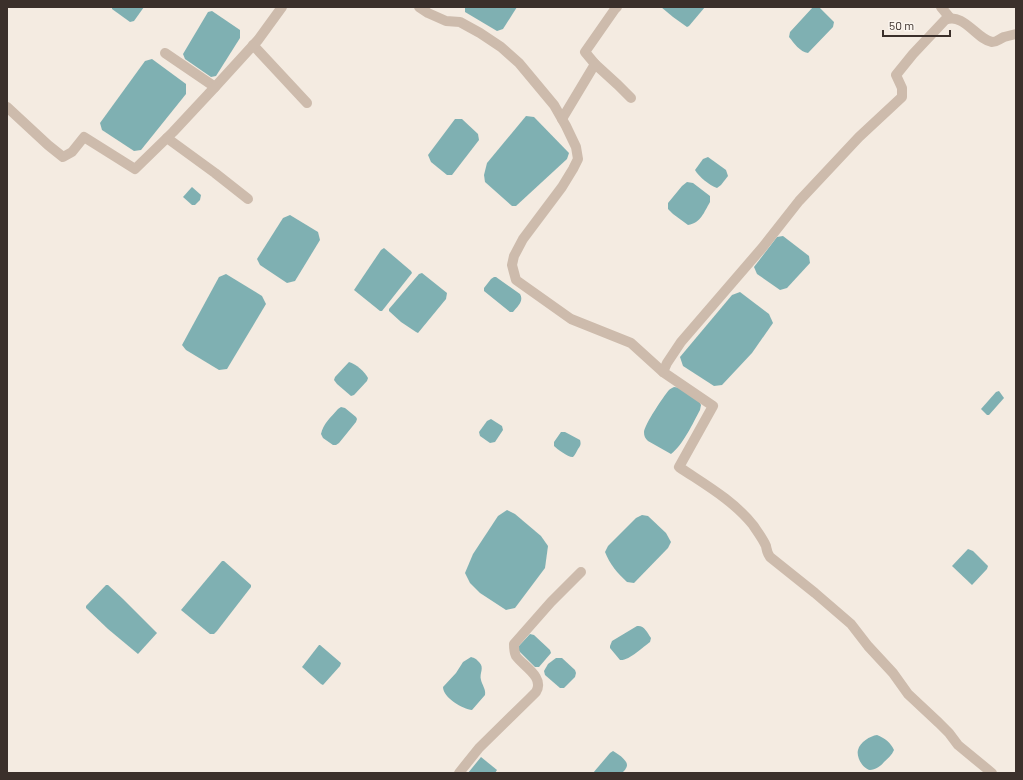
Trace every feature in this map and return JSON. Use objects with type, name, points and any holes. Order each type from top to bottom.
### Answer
[{"type":"street","points":[[7,107],[63,157],[72,152],[84,137],[135,169],[167,138],[215,87],[252,45],[282,7]]},
{"type":"street","points":[[419,7],[446,21],[460,22],[480,33],[501,47],[519,63],[554,105],[576,147],[578,159],[562,186],[523,239],[514,256],[512,265],[516,280],[571,319],[631,343],[663,372],[713,406],[679,467],[731,503],[745,516],[764,542],[767,554],[851,624],[868,646],[893,673],[908,694],[949,733],[958,745],[992,773]]},
{"type":"street","points":[[617,7],[585,52],[595,64],[618,84],[631,98]]},
{"type":"street","points":[[941,7],[950,18]]},
{"type":"street","points":[[663,372],[667,363],[681,342],[774,233],[799,201],[859,137],[902,97],[902,88],[896,75],[913,54],[945,20],[950,18],[958,19],[991,42],[996,42],[1002,38],[1016,34]]},
{"type":"street","points":[[252,45],[307,103]]},
{"type":"street","points":[[165,53],[215,87]]},
{"type":"street","points":[[562,118],[595,64]]},
{"type":"street","points":[[167,138],[248,199]]},
{"type":"street","points":[[459,773],[479,748],[536,692],[538,687],[534,674],[516,656],[514,644],[551,602],[581,572]]},
{"type":"water","points":[[112,7],[144,7],[134,21],[130,22],[112,9]]},
{"type":"water","points":[[465,7],[517,7],[503,29],[497,31],[465,12]]},
{"type":"water","points":[[661,7],[705,7],[687,27]]},
{"type":"water","points":[[813,7],[819,7],[834,22],[833,27],[808,53],[800,49],[789,37],[790,32]]},
{"type":"water","points":[[212,11],[240,30],[240,38],[216,76],[211,77],[185,59],[183,54],[208,12]]},
{"type":"water","points":[[152,59],[186,84],[186,94],[141,150],[134,151],[102,130],[100,123],[145,61]]},
{"type":"water","points":[[526,116],[534,117],[569,153],[567,159],[516,206],[512,206],[485,182],[484,175],[487,163]]},
{"type":"water","points":[[455,119],[462,119],[478,134],[479,140],[452,175],[447,175],[431,162],[428,155]]},
{"type":"water","points":[[708,157],[726,170],[728,176],[717,188],[704,180],[695,170],[703,159]]},
{"type":"water","points":[[687,182],[693,183],[710,196],[710,202],[702,216],[696,222],[688,225],[668,209],[668,203]]},
{"type":"water","points":[[192,187],[201,195],[200,200],[195,205],[192,205],[183,197]]},
{"type":"water","points":[[290,215],[318,232],[320,240],[295,281],[287,283],[260,265],[257,259],[283,218]]},
{"type":"water","points":[[783,236],[809,256],[810,263],[787,288],[780,290],[757,274],[754,267],[777,237]]},
{"type":"water","points":[[384,248],[412,273],[382,311],[380,311],[354,290],[381,250]]},
{"type":"water","points":[[422,273],[447,293],[446,299],[418,333],[401,322],[389,311],[389,309],[419,274]]},
{"type":"water","points":[[226,274],[262,296],[266,304],[227,369],[219,370],[186,350],[182,345],[219,277]]},
{"type":"water","points":[[494,277],[520,294],[521,301],[513,312],[510,312],[484,291],[484,288]]},
{"type":"water","points":[[740,292],[769,314],[773,323],[752,353],[722,385],[714,386],[683,366],[680,357],[732,295]]},
{"type":"water","points":[[349,362],[360,368],[368,378],[354,395],[351,396],[334,380]]},
{"type":"water","points":[[674,387],[681,388],[699,401],[701,405],[700,410],[687,434],[680,445],[671,454],[648,441],[644,432],[647,423],[659,404],[669,390]]},
{"type":"water","points":[[999,391],[1004,398],[989,415],[987,415],[981,409],[996,392]]},
{"type":"water","points":[[341,407],[345,408],[357,419],[339,443],[333,445],[323,438],[321,434],[328,421]]},
{"type":"water","points":[[491,419],[502,426],[503,430],[495,442],[490,443],[480,436],[479,432],[487,421]]},
{"type":"water","points":[[561,432],[565,432],[580,440],[581,444],[573,457],[566,455],[554,446],[554,442]]},
{"type":"water","points":[[507,510],[515,514],[541,536],[548,546],[545,568],[515,608],[506,610],[480,593],[470,583],[465,573],[473,554],[498,516]]},
{"type":"water","points":[[642,515],[648,516],[666,533],[671,542],[668,548],[634,583],[627,582],[614,568],[605,552],[608,546],[636,518]]},
{"type":"water","points":[[968,549],[973,551],[988,566],[972,585],[952,566]]},
{"type":"water","points":[[222,561],[224,561],[251,585],[251,587],[217,631],[214,634],[210,634],[181,610]]},
{"type":"water","points":[[106,585],[108,585],[123,599],[157,633],[138,654],[86,608],[86,606]]},
{"type":"water","points":[[637,626],[645,629],[651,638],[650,642],[632,656],[624,660],[620,660],[610,648],[612,641]]},
{"type":"water","points":[[530,634],[534,635],[550,650],[551,653],[539,667],[535,667],[519,651],[518,647]]},
{"type":"water","points":[[319,645],[341,663],[323,685],[302,667]]},
{"type":"water","points":[[471,657],[476,659],[482,666],[481,677],[485,693],[485,695],[472,710],[464,708],[450,699],[446,695],[443,687],[456,673],[463,662]]},
{"type":"water","points":[[556,658],[562,658],[575,670],[576,673],[575,677],[564,688],[560,688],[545,675],[544,671],[548,664]]},
{"type":"water","points":[[877,735],[887,741],[894,750],[881,765],[876,769],[870,770],[867,769],[861,762],[858,756],[858,750],[861,744],[866,740]]},
{"type":"water","points":[[613,751],[622,757],[627,763],[624,771],[622,773],[593,773],[610,753]]},
{"type":"water","points":[[481,757],[497,770],[495,773],[468,773]]}]
